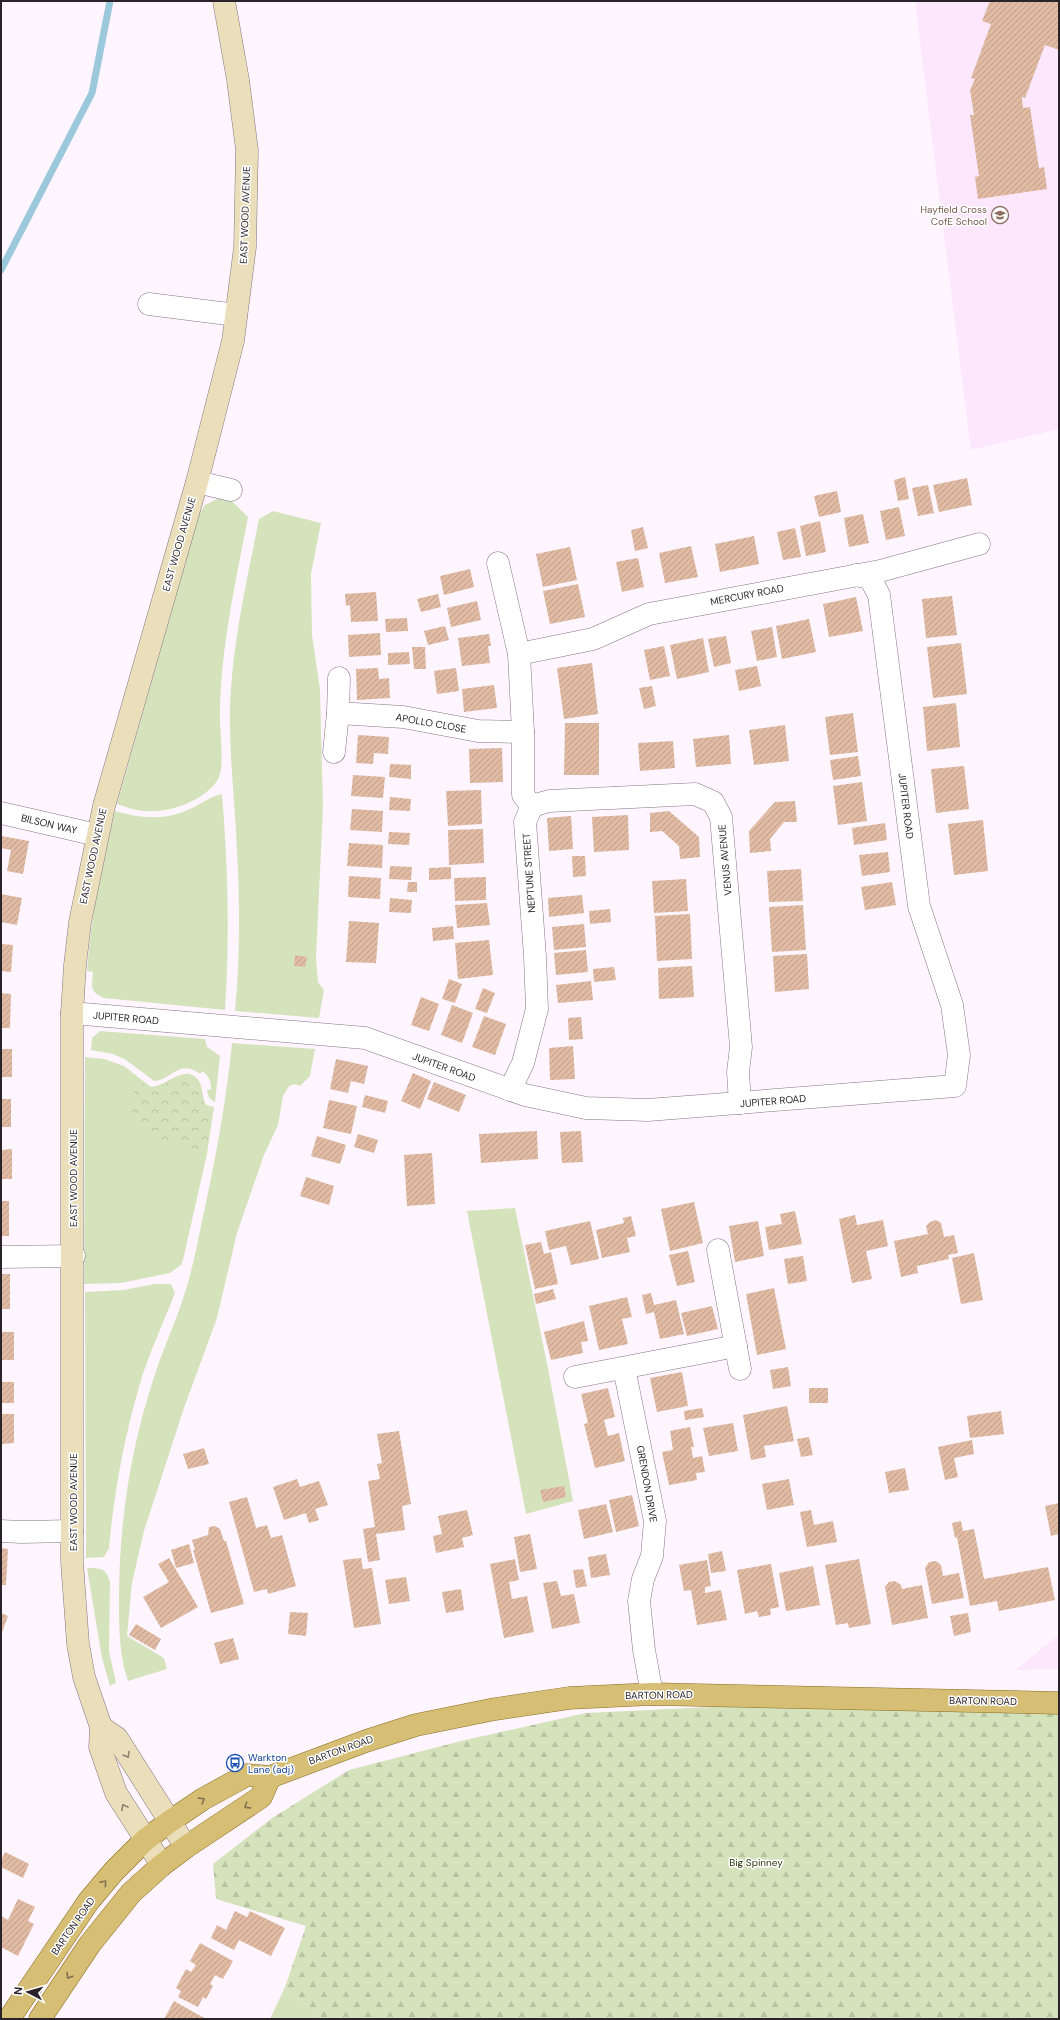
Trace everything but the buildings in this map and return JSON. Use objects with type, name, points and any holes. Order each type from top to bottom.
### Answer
[{"type":"main road","name":"BARTON ROAD","points":[[8,2017],[88,1902],[114,1871],[145,1840],[170,1822],[203,1799],[248,1775],[270,1777],[366,1741],[416,1725],[495,1709],[569,1698],[652,1694],[1059,1703]]},
{"type":"main road","points":[[40,2019],[95,1938],[131,1892],[186,1847],[261,1797],[270,1777]]},
{"type":"street","name":"EAST WOOD AVENUE","points":[[162,1866],[116,1793],[100,1747],[101,1727],[84,1677],[74,1612],[72,1531],[74,1256],[72,1013],[80,922],[97,835],[197,482],[233,341],[245,247],[247,150],[238,80],[224,1]]},
{"type":"street","points":[[150,304],[236,315]]},
{"type":"street","points":[[197,482],[231,490]]},
{"type":"street","name":"MERCURY ROAD","points":[[519,654],[592,640],[649,614],[880,571],[979,544]]},
{"type":"street","points":[[498,562],[519,654],[524,732],[524,795],[532,806]]},
{"type":"street","name":"JUPITER ROAD","points":[[72,1013],[366,1038],[525,1096],[586,1108],[648,1110],[955,1086],[959,1055],[952,1005],[919,906],[879,595],[870,578],[856,575]]},
{"type":"street","points":[[334,752],[338,713],[339,678]]},
{"type":"street","name":"APOLLO CLOSE","points":[[338,713],[403,717],[478,732],[524,732]]},
{"type":"street","name":"VENUS AVENUE","points":[[532,806],[549,801],[667,794],[695,794],[713,802],[721,817],[724,849],[741,1047],[738,1072],[740,1103]]},
{"type":"street","name":"NEPTUNE STREET","points":[[510,1090],[523,1062],[537,1009],[535,956],[525,822],[532,806]]},
{"type":"street","name":"BILSON WAY","points":[[1,813],[97,835]]},
{"type":"street","points":[[718,1250],[740,1369]]},
{"type":"street","points":[[1,1257],[74,1256]]},
{"type":"street","points":[[575,1377],[736,1346]]},
{"type":"street","name":"GRENDON DRIVE","points":[[624,1368],[655,1521],[652,1556],[643,1579],[639,1601],[644,1650],[652,1694]]},
{"type":"street","points":[[1,1531],[72,1531]]},
{"type":"street","points":[[101,1727],[118,1738],[186,1847]]},
{"type":"shaded area","name":"Hayfield Cross CofE School","points":[[915,1],[1059,1],[1059,429],[971,450]]},
{"type":"shaded area","points":[[1059,1635],[1059,1669],[1015,1670]]},
{"type":"green space","points":[[217,499],[230,499],[248,517],[230,614],[223,663],[220,712],[222,758],[220,775],[211,788],[195,800],[175,808],[155,811],[131,809],[117,804],[199,514],[205,505]]},
{"type":"green space","points":[[273,511],[321,523],[311,574],[312,635],[320,689],[323,808],[316,958],[318,982],[324,990],[319,1018],[235,1011],[239,951],[239,911],[230,743],[231,683],[237,635],[259,519]]},
{"type":"green space","points":[[222,794],[228,902],[227,983],[225,1010],[104,998],[96,993],[92,988],[93,972],[87,971],[97,891],[115,811],[135,816],[164,817],[184,812]]},
{"type":"green space","points":[[100,1031],[205,1039],[207,1047],[220,1056],[215,1102],[208,1096],[207,1090],[211,1089],[210,1081],[202,1071],[200,1074],[186,1068],[181,1069],[165,1078],[154,1081],[126,1060],[113,1054],[91,1050],[92,1038]]},
{"type":"green space","points":[[232,1043],[315,1049],[310,1076],[300,1086],[295,1084],[289,1086],[283,1096],[278,1125],[264,1155],[237,1233],[217,1318],[184,1408],[144,1531],[132,1583],[127,1636],[164,1658],[167,1669],[128,1681],[121,1651],[119,1610],[121,1543],[132,1460],[138,1432],[158,1364],[182,1301],[193,1262],[220,1132]]},
{"type":"green space","points":[[85,1057],[104,1059],[124,1066],[151,1087],[157,1086],[182,1075],[188,1074],[194,1076],[199,1081],[206,1105],[214,1107],[207,1154],[183,1260],[181,1265],[170,1273],[121,1283],[84,1284]]},
{"type":"green space","points":[[182,1075],[191,1076],[196,1080],[199,1085],[203,1101],[213,1108],[206,1150],[171,1146],[155,1141],[145,1133],[137,1123],[132,1111],[132,1096],[140,1081],[146,1085],[157,1087]]},
{"type":"green space","points":[[515,1208],[548,1368],[573,1501],[526,1514],[467,1211]]},
{"type":"green space","points":[[155,1284],[171,1284],[175,1293],[139,1387],[120,1466],[109,1548],[104,1557],[86,1558],[85,1292],[123,1290]]},
{"type":"green space","points":[[87,1568],[96,1568],[105,1571],[110,1582],[109,1651],[116,1683],[110,1686],[102,1658]]},
{"type":"green space","name":"Big Spinney","points":[[753,1705],[1059,1712],[1059,2019],[322,2019],[285,1987],[306,1926],[216,1899],[213,1864],[272,1818],[349,1770],[461,1741],[586,1713]]},
{"type":"green space","points":[[285,1987],[322,2019],[270,2019]]},
{"type":"waterway","points":[[1,270],[92,93],[110,1]]},
{"type":"place","name":"Hayfield Cross CofE School","points":[[1000,215]]},
{"type":"place","name":"Warkton Lane (adj)","points":[[235,1763]]}]
